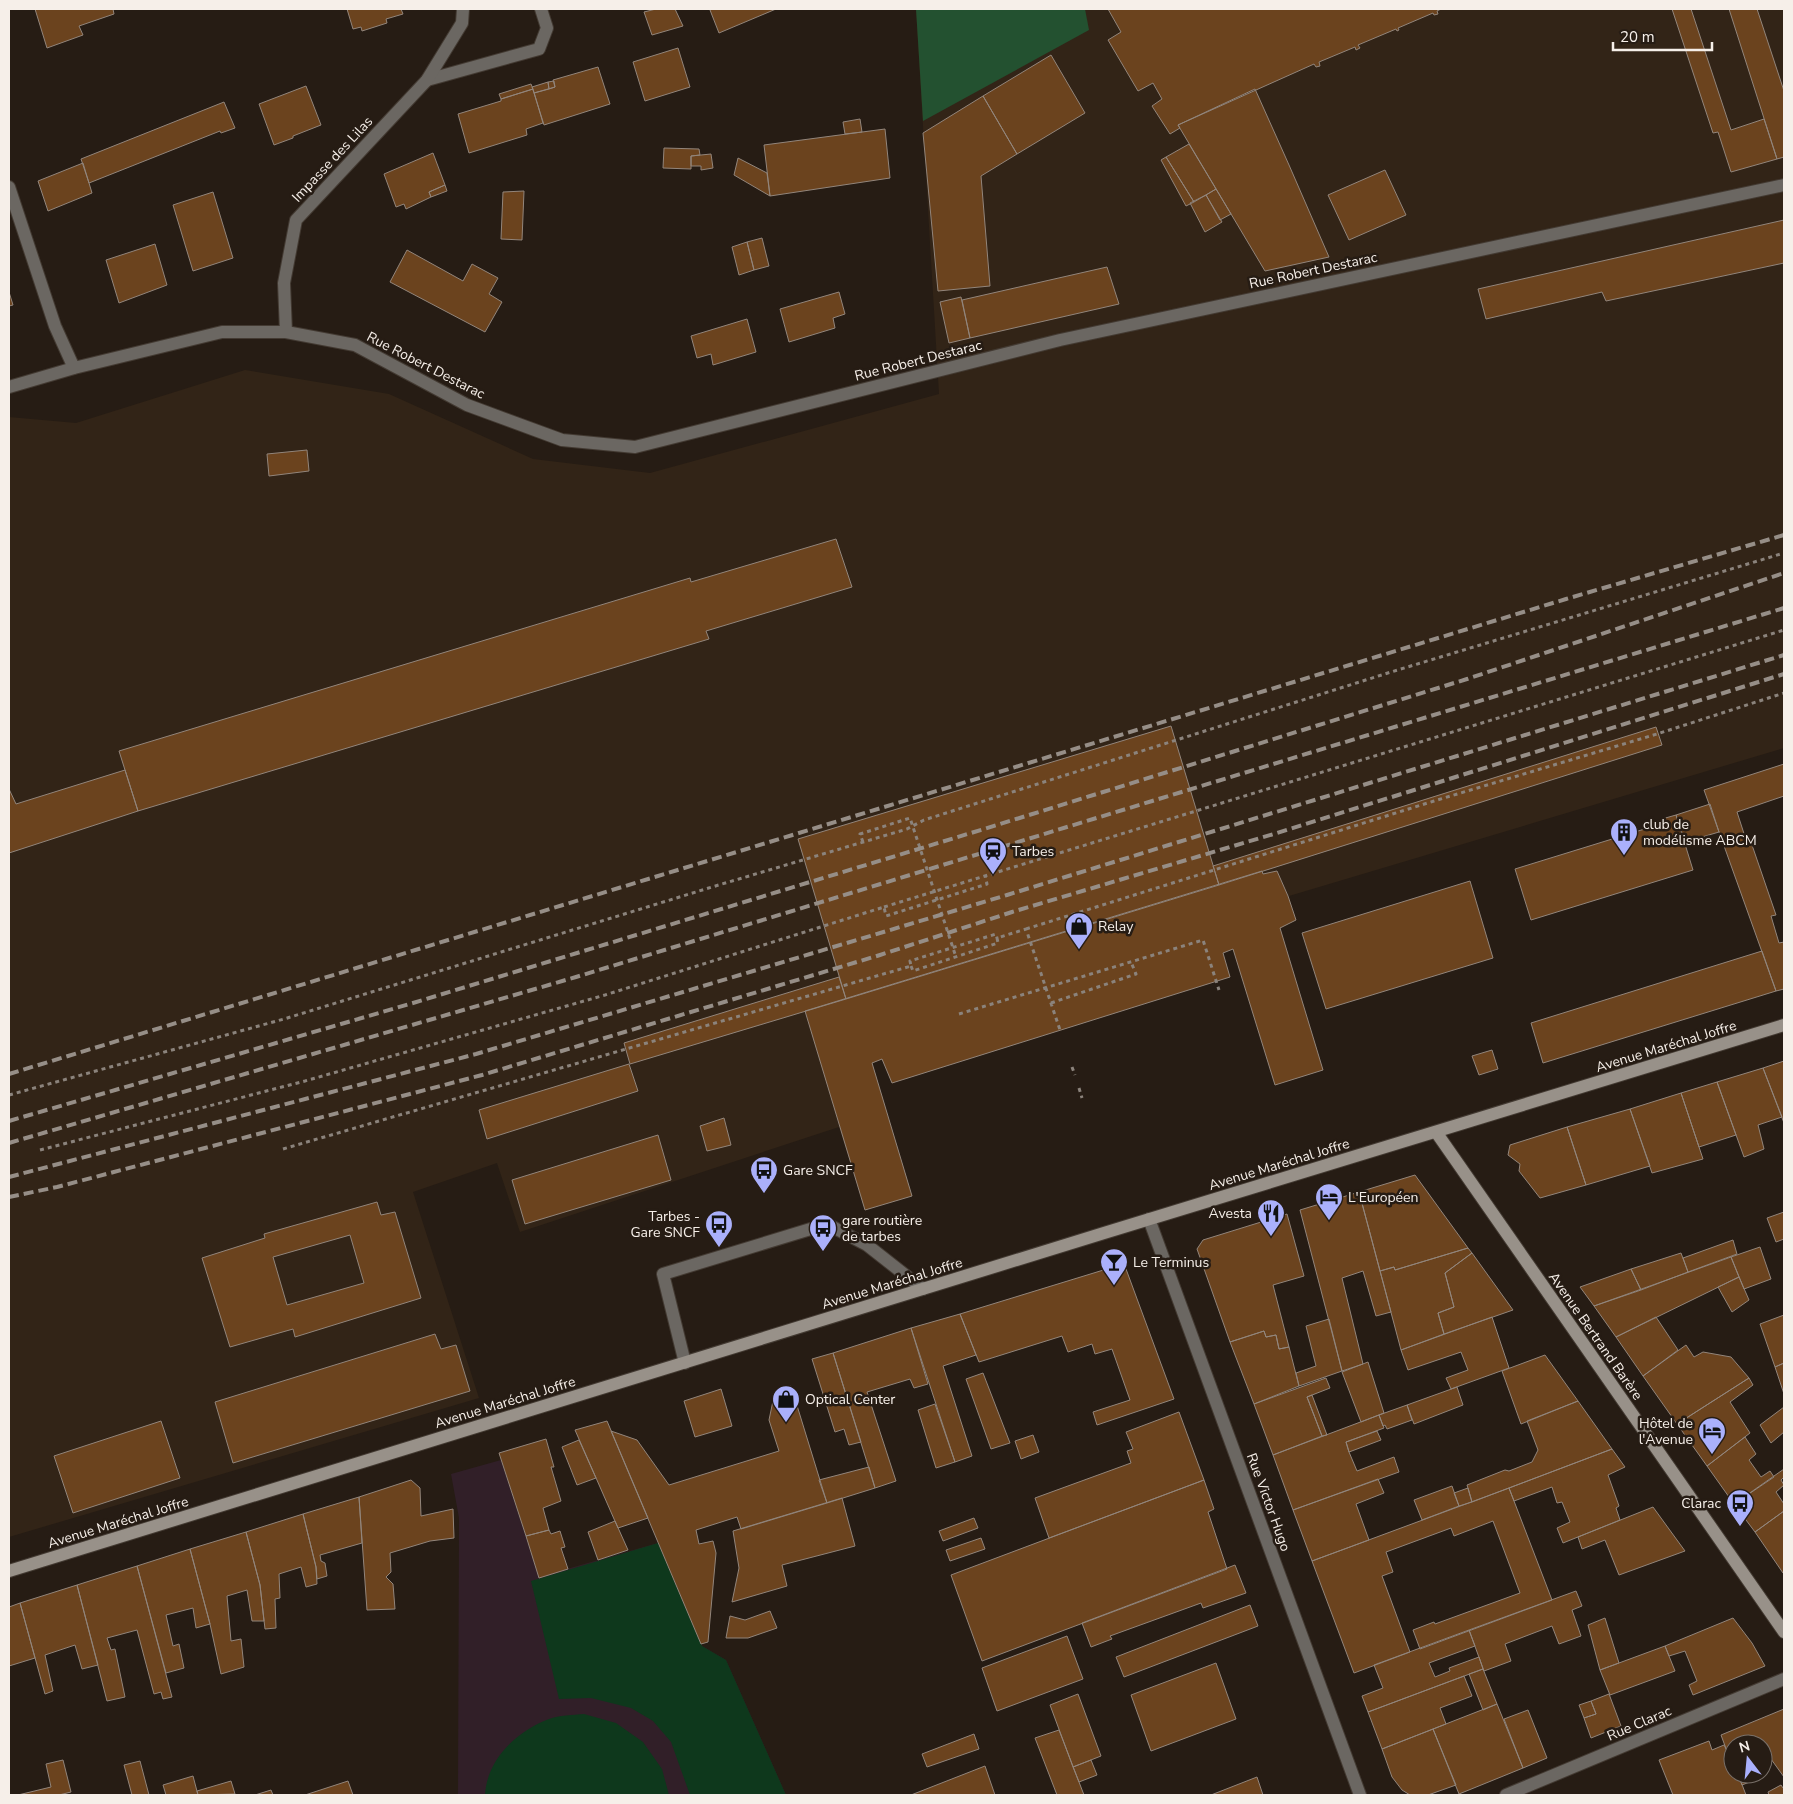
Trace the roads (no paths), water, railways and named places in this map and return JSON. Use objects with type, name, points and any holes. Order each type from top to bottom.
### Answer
[{"type":"main road","name":"Avenue Maréchal Joffre","points":[[9,1571],[1149,1219],[1784,1026]]},
{"type":"main road","name":"Avenue Bertrand Barère","points":[[1436,1132],[1784,1632]]},
{"type":"street","name":"Impasse des Lilas","points":[[286,332],[284,283],[296,220],[427,80],[462,23],[463,9]]},
{"type":"street","points":[[427,80],[539,49],[547,28],[542,9]]},
{"type":"street","name":"Rue Robert Destarac","points":[[9,388],[74,368],[222,332],[286,332],[355,345],[466,405],[562,440],[634,447],[1060,340],[1784,184]]},
{"type":"street","points":[[9,187],[55,326],[74,368]]},
{"type":"street","name":"Rue Victor Hugo","points":[[1149,1219],[1360,1795]]},
{"type":"street","points":[[685,1363],[663,1274],[826,1224],[867,1245],[924,1289]]},
{"type":"street","name":"Rue Clarac","points":[[1506,1795],[1784,1679]]},
{"type":"railway","points":[[9,1074],[1566,599],[1784,535]]},
{"type":"railway","points":[[9,1121],[413,1003],[984,829],[1467,679],[1784,573]]},
{"type":"railway","points":[[9,1143],[576,977],[1784,608]]},
{"type":"railway","points":[[9,1177],[476,1054],[1007,895],[1784,655]]},
{"type":"railway","points":[[9,1197],[57,1187],[482,1075],[880,955],[1012,912],[1277,833],[1784,674]]},
{"type":"place","name":"club de modélisme ABCM","points":[[1624,856]]},
{"type":"place","name":"Tarbes","points":[[993,875]]},
{"type":"place","name":"Relay","points":[[1079,950]]},
{"type":"place","name":"Gare SNCF","points":[[764,1194]]},
{"type":"place","name":"L'Européen","points":[[1329,1221]]},
{"type":"place","name":"Avesta","points":[[1271,1237]]},
{"type":"place","name":"Tarbes - Gare SNCF","points":[[719,1248]]},
{"type":"place","name":"gare routière de tarbes","points":[[823,1252]]},
{"type":"place","name":"Le Terminus","points":[[1114,1286]]},
{"type":"place","name":"Optical Center","points":[[786,1423]]},
{"type":"place","name":"Hôtel de l'Avenue","points":[[1712,1455]]},
{"type":"place","name":"Clarac","points":[[1740,1527]]}]
